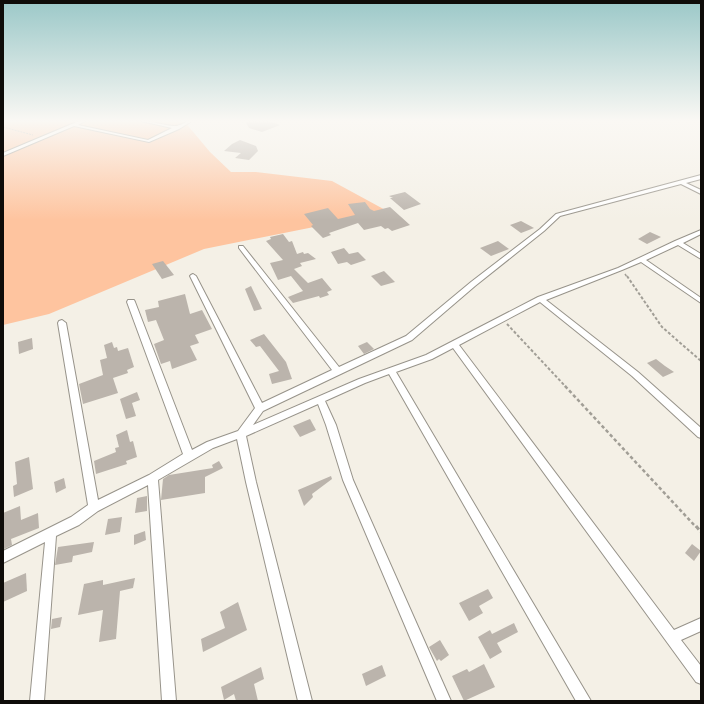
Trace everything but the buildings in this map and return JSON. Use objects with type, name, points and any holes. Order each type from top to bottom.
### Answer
[{"type":"street","points":[[305,701],[251,482],[241,434],[260,408],[409,338],[473,284],[542,230],[558,215],[701,177]]},
{"type":"street","points":[[681,182],[701,192]]},
{"type":"street","points":[[3,557],[75,521],[94,507],[153,478],[210,445],[241,434],[362,381],[429,357],[541,299],[620,268],[701,232]]},
{"type":"street","points":[[677,242],[701,257]]},
{"type":"street","points":[[241,247],[338,372]]},
{"type":"street","points":[[641,259],[701,301]]},
{"type":"street","points":[[193,276],[260,408]]},
{"type":"street","points":[[541,299],[635,374],[701,434]]},
{"type":"street","points":[[131,302],[189,456]]},
{"type":"street","points":[[62,323],[94,507]]},
{"type":"street","points":[[454,344],[701,677]]},
{"type":"street","points":[[391,370],[584,701]]},
{"type":"street","points":[[320,399],[331,425],[348,480],[444,701]]},
{"type":"street","points":[[153,478],[169,701]]},
{"type":"street","points":[[37,701],[51,533]]},
{"type":"street","points":[[672,638],[701,624]]},
{"type":"path","points":[[620,268],[645,301],[662,327],[701,361]]},
{"type":"path","points":[[502,319],[701,532]]},
{"type":"shaded area","points":[[3,154],[212,154],[231,172],[256,172],[332,181],[389,212],[204,249],[49,314],[3,325]]}]
